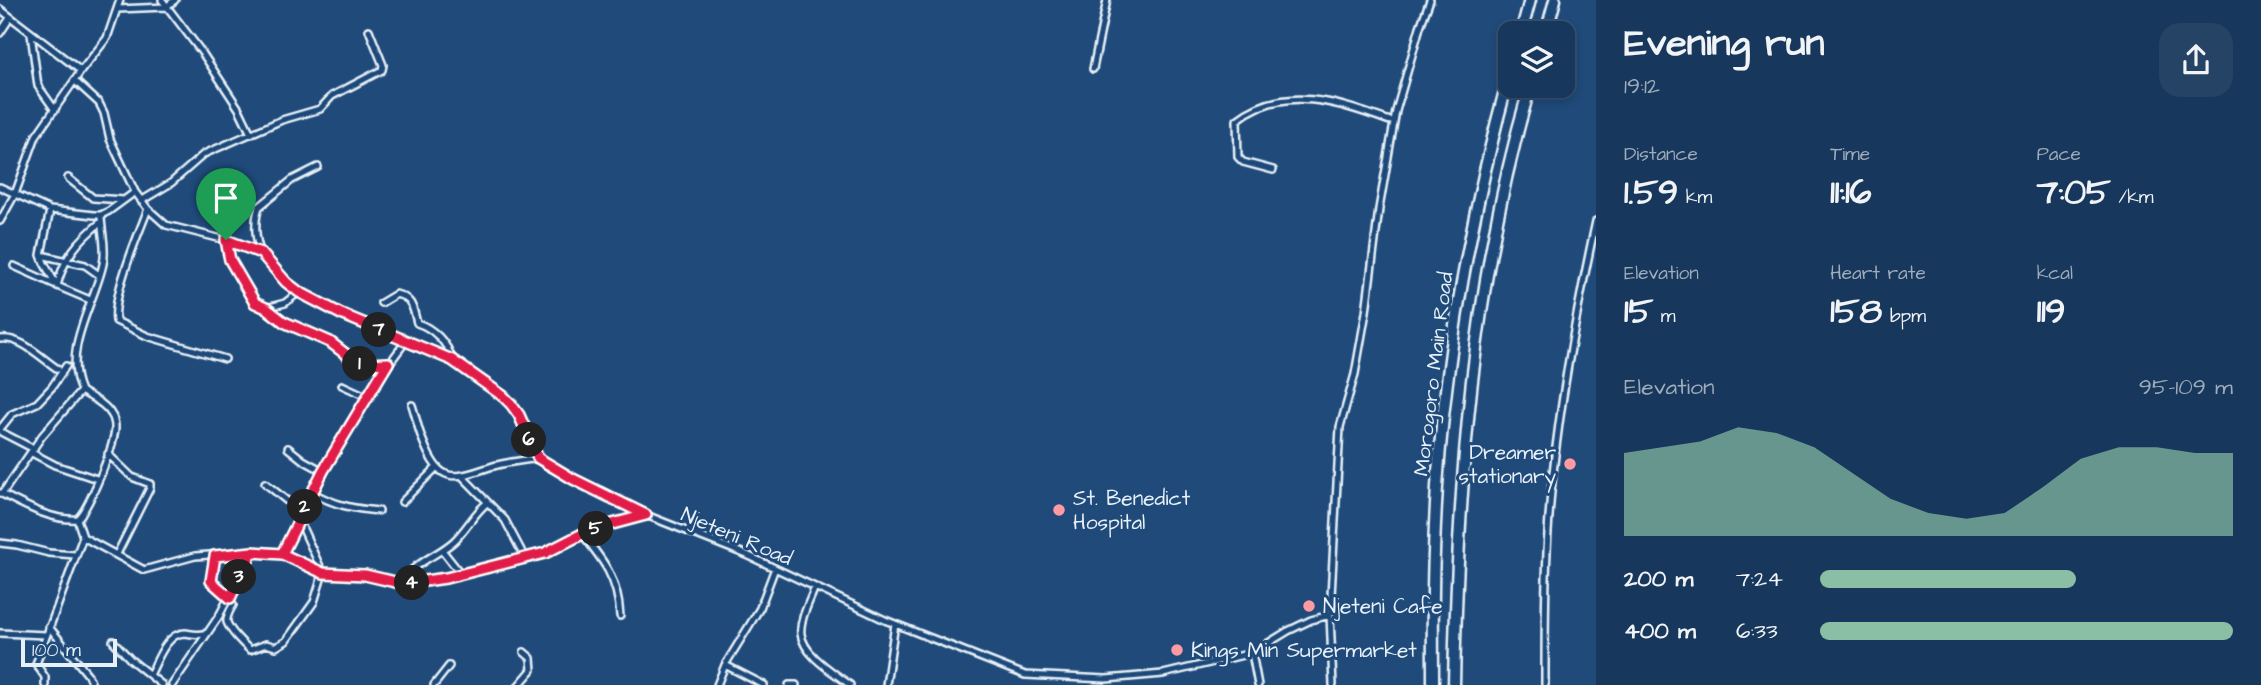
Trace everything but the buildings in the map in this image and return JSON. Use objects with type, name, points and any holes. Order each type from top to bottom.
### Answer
[{"type":"highway","points":[[1525,21],[1531,0]]},
{"type":"highway","points":[[1549,21],[1555,0]]},
{"type":"highway","name":"Morogoro Main Road","points":[[1433,685],[1434,551],[1443,425],[1464,269],[1503,98]]},
{"type":"highway","name":"Morogoro Main Road","points":[[1454,685],[1456,559],[1471,372],[1485,277],[1516,133],[1526,98]]},
{"type":"street","points":[[0,221],[15,194],[36,136],[107,38],[120,0]]},
{"type":"street","points":[[162,0],[203,54],[239,109],[251,134]]},
{"type":"street","points":[[117,9],[166,6],[174,0]]},
{"type":"street","points":[[1093,69],[1107,0]]},
{"type":"street","points":[[1333,685],[1330,615],[1340,427],[1357,362],[1366,312],[1379,209],[1396,111],[1430,0]]},
{"type":"street","points":[[0,9],[81,71]]},
{"type":"street","points":[[0,33],[10,18]]},
{"type":"street","points":[[141,201],[171,183],[204,154],[282,120],[320,109],[332,96],[382,70],[383,65],[369,30]]},
{"type":"street","points":[[31,34],[36,80],[55,110]]},
{"type":"street","points":[[75,81],[99,103],[110,139],[135,192],[148,209],[166,225],[226,240],[261,253]]},
{"type":"street","points":[[1273,170],[1243,162],[1238,157],[1237,120],[1248,111],[1288,98],[1302,97],[1344,104],[1390,121]]},
{"type":"street","points":[[318,167],[292,180],[259,207],[256,214],[256,233],[261,253],[286,282],[299,292],[341,314],[452,360],[503,396],[519,415],[538,458],[499,465],[463,477],[449,476],[437,467],[423,443],[411,405]]},
{"type":"street","points":[[68,178],[93,198],[124,200]]},
{"type":"street","points":[[0,187],[50,210],[101,215],[135,192]]},
{"type":"street","points":[[148,209],[123,281],[116,321],[121,326],[147,336],[225,359]]},
{"type":"street","points":[[50,210],[41,256],[56,285]]},
{"type":"street","points":[[77,519],[88,506],[115,434],[110,411],[81,391],[74,364],[104,253],[101,215]]},
{"type":"street","points":[[1545,685],[1549,513],[1553,471],[1568,361],[1596,221]]},
{"type":"street","points":[[56,285],[65,261],[80,239],[101,222]]},
{"type":"street","points":[[226,240],[230,260],[251,299],[284,322],[330,342],[356,362],[388,363]]},
{"type":"street","points":[[41,256],[85,265],[99,275]]},
{"type":"street","points":[[15,266],[90,300]]},
{"type":"street","points":[[266,308],[285,303],[299,292]]},
{"type":"street","points":[[381,303],[396,294],[411,302],[417,323],[428,327],[437,335],[452,360]]},
{"type":"street","points":[[0,339],[7,338],[21,343],[58,369]]},
{"type":"street","points":[[282,554],[323,471],[366,396],[406,341]]},
{"type":"street","points":[[66,366],[37,403],[12,414],[1,425],[1,432],[55,465],[97,479]]},
{"type":"street","points":[[342,385],[366,396]]},
{"type":"street","points":[[77,519],[30,508],[1,494],[58,416],[81,391]]},
{"type":"street","points":[[288,448],[299,458],[323,471]]},
{"type":"street","points":[[108,454],[132,477],[150,484],[117,554]]},
{"type":"street","name":"Njeteni Road","points":[[538,458],[573,479],[646,515],[775,568],[895,624],[1024,675],[1055,681],[1163,674],[1252,653],[1288,631],[1330,615]]},
{"type":"street","points":[[402,502],[437,467]]},
{"type":"street","points":[[463,477],[505,520],[525,558]]},
{"type":"street","points":[[215,556],[211,581],[230,598],[233,605],[228,624],[247,649],[265,644],[276,647],[286,641],[314,602],[323,573],[289,500],[265,483]]},
{"type":"street","points":[[313,492],[327,501],[379,511]]},
{"type":"street","points":[[412,583],[413,569],[463,532],[478,510],[487,503]]},
{"type":"street","points":[[83,537],[144,570],[185,558],[252,552],[282,554],[323,573],[365,575],[392,582],[412,583],[461,574],[557,549],[582,534],[646,515]]},
{"type":"street","points":[[47,684],[36,664],[83,537],[77,519]]},
{"type":"street","points":[[582,534],[601,557],[613,580],[619,596],[620,616]]},
{"type":"street","points":[[0,543],[49,553],[75,555]]},
{"type":"street","points":[[442,550],[461,574]]},
{"type":"street","points":[[173,685],[230,598],[252,552]]},
{"type":"street","points":[[718,685],[725,666],[760,608],[775,568]]},
{"type":"street","points":[[815,587],[802,624],[803,641],[813,655],[850,685]]},
{"type":"street","points":[[886,685],[895,624]]},
{"type":"street","points":[[49,627],[88,675],[92,685]]},
{"type":"street","points":[[0,633],[46,635]]},
{"type":"street","points":[[150,675],[168,642],[175,636],[183,633],[207,633]]},
{"type":"street","points":[[114,641],[131,660],[162,685]]},
{"type":"street","points":[[519,685],[532,670],[531,658],[524,652]]},
{"type":"street","points":[[1252,653],[1258,685]]},
{"type":"street","points":[[434,685],[449,666]]},
{"type":"street","points":[[725,666],[764,685]]},
{"type":"street","points":[[789,685],[796,685]]},
{"type":"place","name":"Dreamer stationary","points":[[1570,464]]},
{"type":"place","name":"St. Benedict Hospital","points":[[1059,510]]},
{"type":"place","name":"Njeteni Cafe","points":[[1309,606]]},
{"type":"place","name":"Kings Min Supermarket","points":[[1177,650]]},
{"type":"route","points":[[226,240],[230,260],[255,303],[284,322],[330,342],[356,362],[388,363],[323,471],[282,554],[252,552],[215,556],[212,584],[230,598],[252,552],[272,553],[282,554],[323,573],[365,575],[404,584],[446,578],[545,553],[590,530],[646,515],[545,464],[534,453],[519,415],[511,404],[452,360],[341,314],[299,292],[286,282],[261,253],[226,240]]}]
